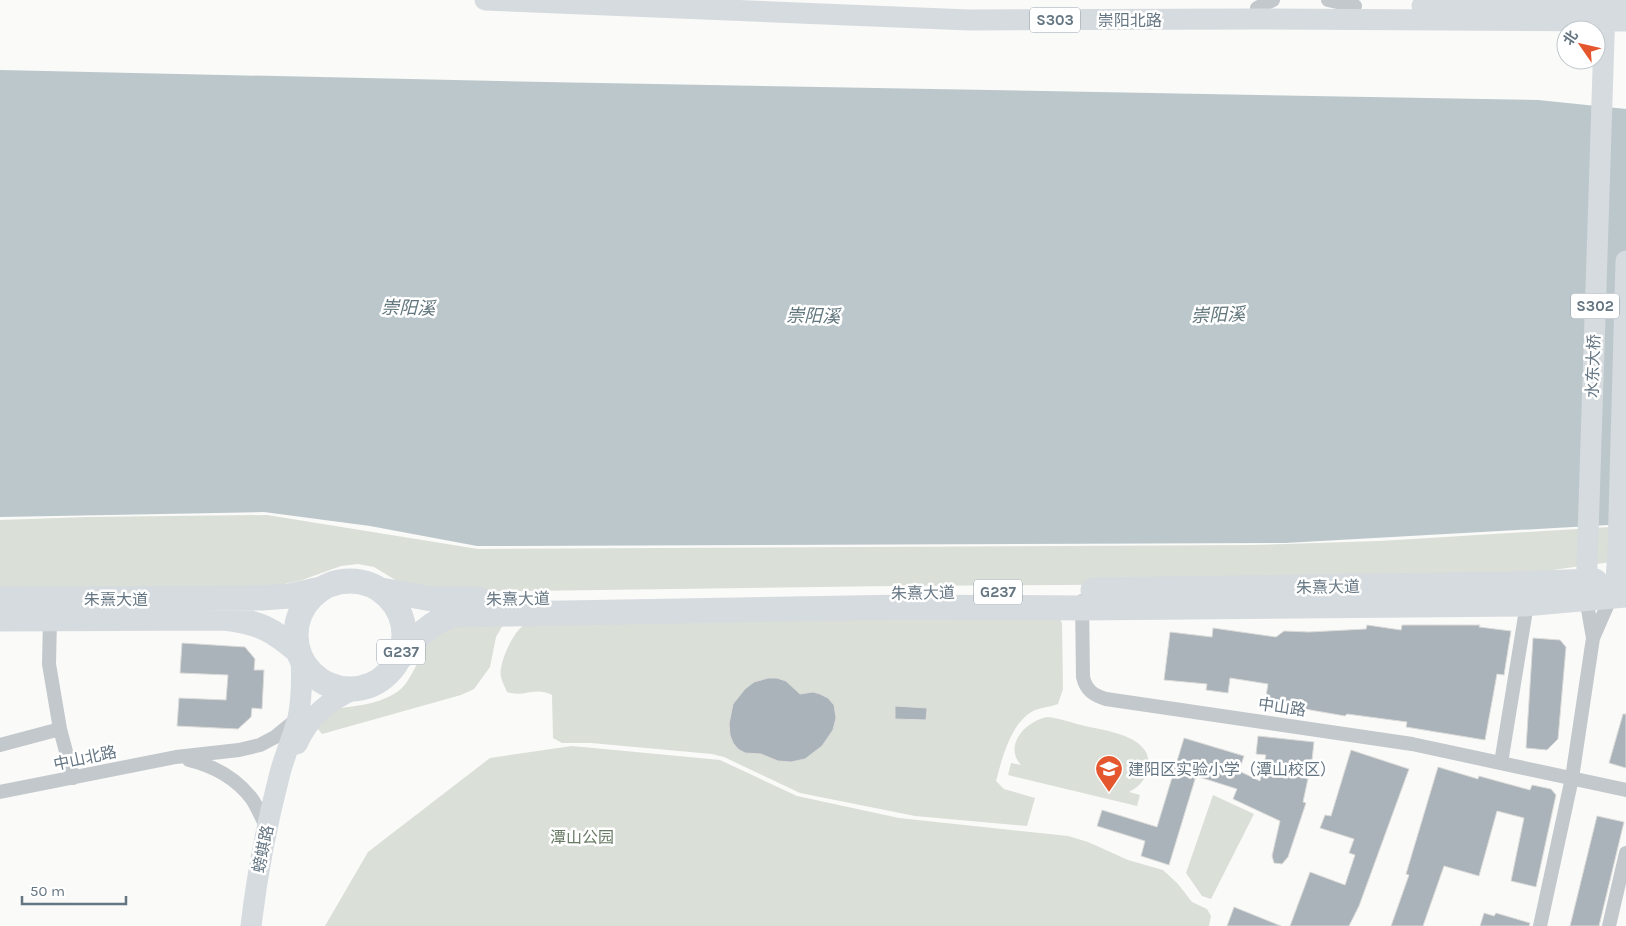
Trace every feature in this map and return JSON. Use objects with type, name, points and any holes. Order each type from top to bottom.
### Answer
[{"type":"highway","name":"G237","points":[[351,580],[367,583],[381,590],[393,601],[400,614],[404,630],[403,645],[398,660],[380,680],[368,686],[355,689],[329,685],[308,669],[300,655],[296,635],[299,617],[308,601],[321,589],[335,583],[351,580]]},
{"type":"highway","name":"朱熹大道","points":[[398,660],[429,626],[439,619],[453,615],[908,607],[1082,599],[1585,590],[1620,587]]},
{"type":"highway","name":"朱熹大道","points":[[0,599],[262,598],[289,596],[321,589]]},
{"type":"highway","name":"朱熹大道","points":[[381,590],[407,596],[447,599],[1082,599],[1527,604],[1585,590]]},
{"type":"highway","name":"朱熹大道","points":[[0,619],[223,618],[246,620],[263,626],[281,637],[300,655]]},
{"type":"main road","name":"崇阳北路","points":[[485,0],[969,20],[1605,8],[1626,4]]},
{"type":"main road","name":"崇阳北路","points":[[837,0],[967,7],[1265,4],[1605,8],[1626,21]]},
{"type":"main road","name":"水东大桥","points":[[1585,590],[1605,8]]},
{"type":"main road","name":"水东大桥","points":[[1620,587],[1618,551],[1626,262]]},
{"type":"main road","points":[[257,926],[270,841],[283,774],[301,700],[300,655]]},
{"type":"main road","points":[[283,774],[298,742],[315,715],[334,699],[355,689]]},
{"type":"main road","name":"螃蜞路","points":[[251,926],[267,828],[283,774]]},
{"type":"street","points":[[1328,0],[1355,6]]},
{"type":"street","points":[[1593,638],[1620,587]]},
{"type":"street","points":[[1540,926],[1572,778],[1593,638],[1585,590]]},
{"type":"street","name":"中山路","points":[[1082,599],[1083,677],[1089,691],[1101,698],[1412,744],[1626,790]]},
{"type":"street","points":[[1501,763],[1527,604]]},
{"type":"street","points":[[50,619],[49,664],[60,729],[74,778]]},
{"type":"street","name":"中山北路","points":[[0,792],[176,758],[239,750],[275,737],[298,718]]},
{"type":"street","points":[[0,744],[60,729]]},
{"type":"street","points":[[176,758],[206,764],[228,775],[252,799],[267,828]]},
{"type":"street","points":[[1609,926],[1626,852]]},
{"type":"green space","points":[[267,515],[478,549],[1252,545],[1380,541],[1626,526],[1626,560],[1545,571],[1226,584],[447,592],[402,584],[374,567],[358,564],[341,566],[302,580],[271,587],[0,593],[0,520]]},
{"type":"green space","points":[[1059,618],[1062,623],[1063,689],[1058,704],[1035,710],[1020,723],[1009,741],[996,781],[1004,789],[1035,798],[1027,826],[915,816],[800,793],[724,757],[712,754],[591,743],[562,743],[553,738],[552,695],[540,692],[519,694],[507,692],[501,677],[504,657],[515,634],[524,625],[536,622]]},
{"type":"green space","points":[[463,625],[503,625],[496,637],[490,667],[474,689],[461,695],[322,734],[318,729],[333,709],[378,701],[387,698],[402,688],[408,681],[431,640],[444,629]]},
{"type":"green space","points":[[1047,717],[1116,733],[1137,742],[1144,749],[1148,758],[1148,769],[1142,782],[1129,792],[1140,795],[1137,806],[1008,775],[1011,763],[1021,765],[1016,757],[1015,750],[1019,735],[1032,723]]},
{"type":"green space","name":"潭山公园","points":[[572,746],[720,760],[797,796],[899,818],[1068,836],[1088,842],[1128,860],[1163,870],[1178,884],[1192,902],[1207,909],[1211,916],[1209,926],[325,926],[368,852],[490,758]]},
{"type":"green space","points":[[1213,795],[1254,814],[1211,899],[1202,896],[1186,873]]},
{"type":"water","name":"崇阳溪","points":[[0,70],[1538,100],[1626,109],[1626,524],[1285,543],[477,546],[370,526],[264,512],[0,517]]},
{"type":"building","points":[[1367,625],[1401,630],[1402,625],[1480,625],[1479,627],[1511,631],[1504,675],[1497,674],[1485,740],[1406,727],[1407,722],[1347,714],[1345,716],[1270,703],[1266,696],[1268,684],[1230,678],[1228,693],[1206,690],[1207,684],[1164,680],[1170,632],[1212,637],[1213,628],[1276,637],[1284,631],[1309,632],[1366,629]]},
{"type":"building","points":[[1533,638],[1560,640],[1566,647],[1558,739],[1547,750],[1526,748]]},
{"type":"building","points":[[182,643],[245,647],[255,659],[254,670],[264,670],[262,709],[252,708],[251,717],[238,729],[177,726],[179,698],[226,700],[228,675],[180,673]]},
{"type":"building","points":[[768,678],[786,681],[800,694],[813,692],[820,694],[828,698],[834,705],[836,718],[833,730],[822,746],[805,759],[791,762],[778,761],[761,754],[745,753],[733,743],[729,724],[733,704],[745,689],[754,682]]},
{"type":"building","points":[[895,706],[927,708],[926,720],[895,719]]},
{"type":"building","points":[[1623,714],[1626,714],[1626,768],[1609,763]]},
{"type":"building","points":[[1258,736],[1314,742],[1303,802],[1306,803],[1288,857],[1282,864],[1274,863],[1272,856],[1280,821],[1233,799],[1237,789],[1196,776],[1169,865],[1141,856],[1145,841],[1097,826],[1102,810],[1157,827],[1184,738],[1244,756],[1239,771],[1260,781],[1266,755],[1256,754]]},
{"type":"building","points":[[1351,750],[1409,769],[1359,906],[1349,926],[1290,926],[1310,872],[1345,885],[1355,855],[1349,853],[1354,839],[1320,828],[1325,815],[1331,816]]},
{"type":"building","points":[[1438,767],[1478,779],[1479,776],[1530,790],[1532,785],[1551,789],[1556,795],[1536,887],[1511,881],[1524,818],[1497,811],[1479,876],[1444,866],[1423,926],[1391,926],[1409,875],[1406,874]]},
{"type":"building","points":[[1597,816],[1624,822],[1599,926],[1570,926]]},
{"type":"building","points":[[1234,907],[1281,926],[1227,926]]},
{"type":"building","points":[[1484,913],[1494,916],[1496,913],[1530,923],[1529,926],[1480,926]]},
{"type":"place","name":"建阳区实验小学（潭山校区）","points":[[1109,793]]}]
